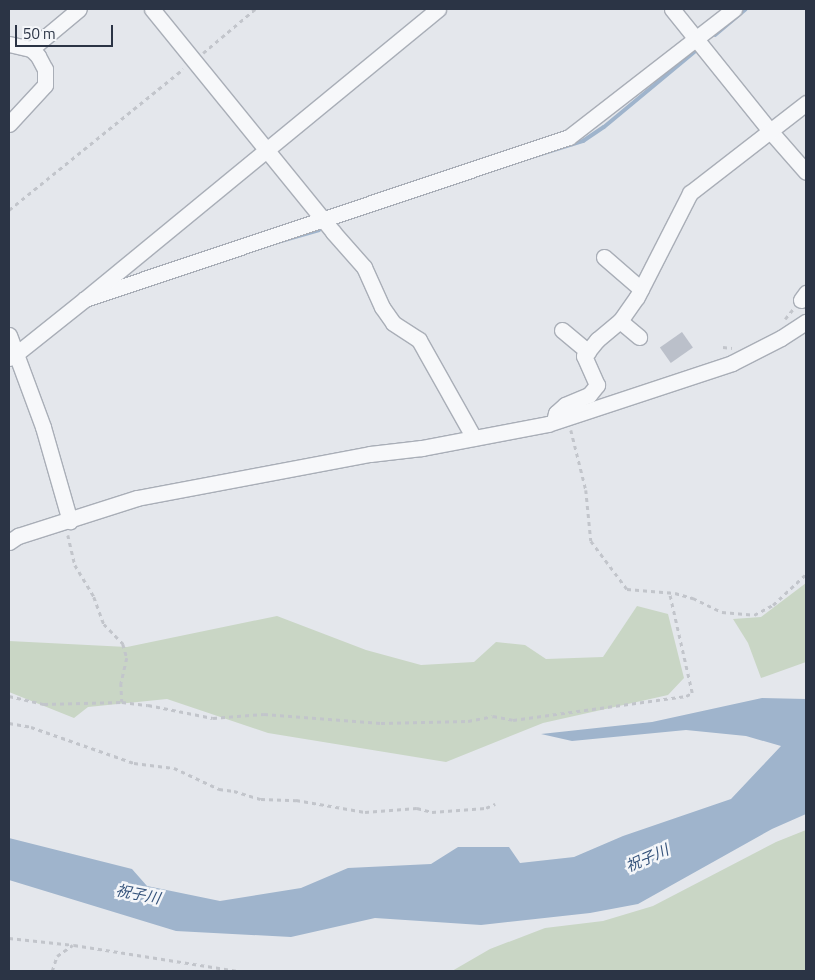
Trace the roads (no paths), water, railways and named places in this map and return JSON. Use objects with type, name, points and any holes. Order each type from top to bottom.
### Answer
[{"type":"street","points":[[31,49],[79,9]]},
{"type":"street","points":[[152,9],[364,267],[382,306],[394,323],[419,340],[474,438]]},
{"type":"street","points":[[13,356],[438,9]]},
{"type":"street","points":[[672,9],[771,132],[806,172]]},
{"type":"street","points":[[85,299],[568,138],[734,9]]},
{"type":"street","points":[[9,44],[31,49],[45,69],[45,85],[9,124]]},
{"type":"street","points":[[561,419],[556,413],[565,405],[589,395],[597,385],[584,356],[597,340],[620,321],[641,289],[690,193],[806,103]]},
{"type":"street","points":[[604,257],[641,289]]},
{"type":"street","points":[[620,321],[639,337]]},
{"type":"street","points":[[9,542],[18,536],[67,522],[137,498],[370,454],[422,448],[561,419],[732,363],[781,338],[806,322]]},
{"type":"street","points":[[562,330],[588,352]]},
{"type":"street","points":[[9,335],[13,356],[42,427],[67,522]]},
{"type":"water","name":"祝子川","points":[[762,698],[806,699],[806,814],[772,829],[638,904],[590,913],[481,925],[375,918],[291,937],[176,931],[9,880],[9,838],[132,869],[147,886],[220,901],[301,888],[348,868],[431,864],[458,847],[509,847],[520,863],[574,857],[623,836],[731,799],[781,746],[746,736],[686,730],[572,741],[541,734],[652,722]]},
{"type":"waterway","points":[[715,35],[746,9]]},
{"type":"waterway","points":[[528,158],[583,141],[604,127],[698,49]]},
{"type":"waterway","points":[[274,243],[319,230]]}]
